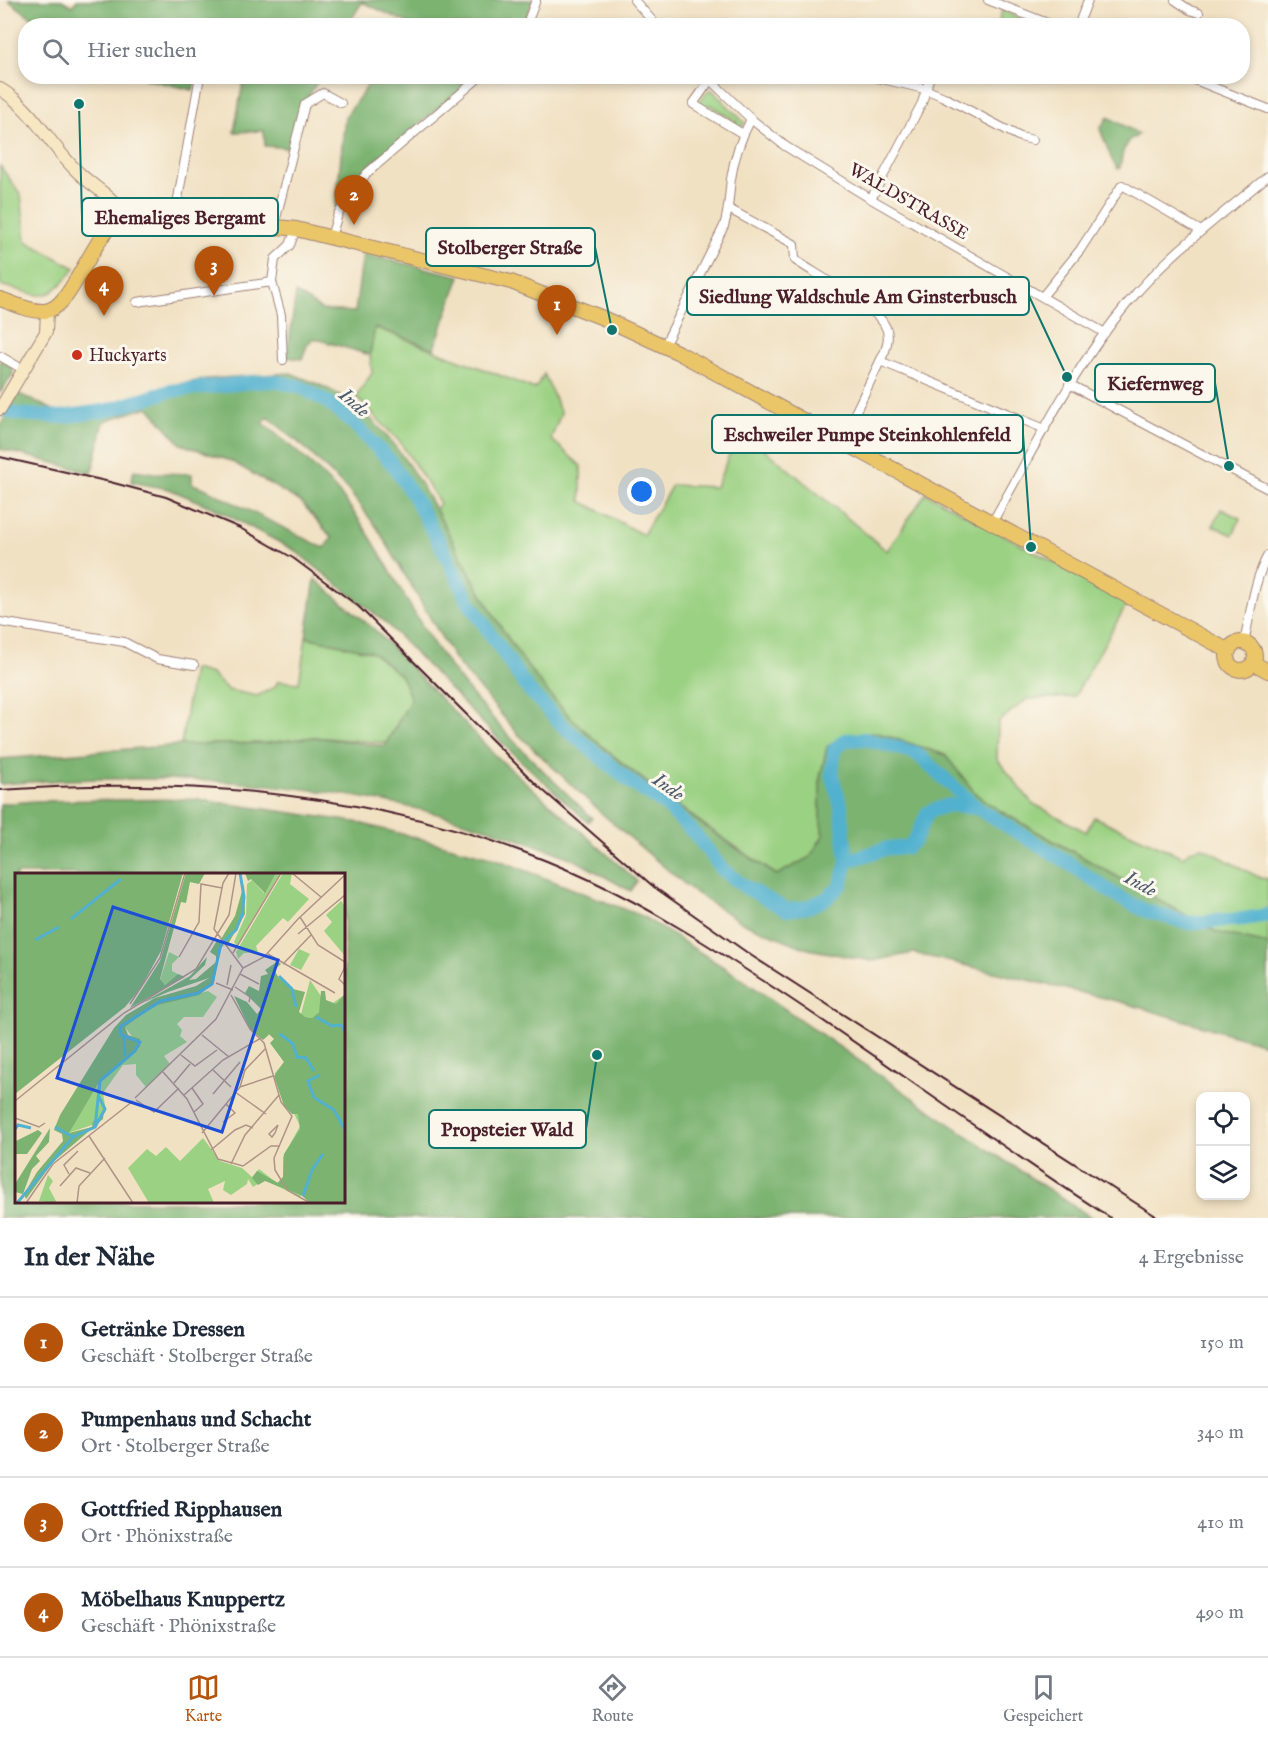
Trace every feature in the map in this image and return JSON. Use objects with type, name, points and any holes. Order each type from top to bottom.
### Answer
[{"type":"main road","points":[[0,89],[21,105],[60,155],[82,176],[115,201],[124,215]]},
{"type":"main road","points":[[0,298],[35,310],[47,311],[62,303],[93,250],[113,224],[124,215],[140,212],[172,220],[204,224],[274,226],[296,229],[511,282],[603,318],[664,346],[993,521],[1229,651]]},
{"type":"main road","points":[[0,409],[46,332],[47,311]]},
{"type":"main road","points":[[1244,643],[1254,652],[1253,663],[1245,669],[1236,669],[1228,659],[1229,651],[1234,645],[1244,643]]},
{"type":"main road","points":[[1253,663],[1268,671]]},
{"type":"street","points":[[529,18],[537,0]]},
{"type":"street","points":[[634,0],[650,18]]},
{"type":"street","points":[[988,0],[1034,18]]},
{"type":"street","points":[[1081,18],[1088,0]]},
{"type":"street","points":[[1175,0],[1199,13]]},
{"type":"street","points":[[172,220],[177,204],[199,84]]},
{"type":"street","points":[[331,237],[338,214],[366,174],[471,84]]},
{"type":"street","name":"WALDSTRASSE","points":[[705,84],[693,104],[743,134]]},
{"type":"street","name":"WALDSTRASSE","points":[[714,84],[751,119],[785,146],[871,199],[1105,333]]},
{"type":"street","points":[[903,84],[944,96],[1020,137],[1033,140]]},
{"type":"street","points":[[871,199],[922,103],[927,84]]},
{"type":"street","points":[[1205,84],[1268,109]]},
{"type":"street","points":[[274,226],[305,104],[323,93],[342,103]]},
{"type":"street","points":[[664,346],[721,233],[729,209],[733,169],[743,134],[751,119]]},
{"type":"street","points":[[993,521],[1069,384],[1127,304],[1157,270],[1268,176]]},
{"type":"street","points":[[1042,297],[1080,250],[1122,184],[1201,231]]},
{"type":"street","points":[[729,209],[794,244],[795,260],[874,312],[885,325],[888,338],[885,351],[842,440]]},
{"type":"street","points":[[283,360],[281,315],[272,282],[275,259],[290,244],[296,229]]},
{"type":"street","points":[[137,302],[272,282]]},
{"type":"street","points":[[0,356],[24,370]]},
{"type":"street","points":[[880,361],[1045,429]]},
{"type":"street","points":[[1069,384],[1268,489]]},
{"type":"street","points":[[1244,643],[1254,588],[1260,569],[1268,555]]},
{"type":"street","points":[[0,622],[124,642],[157,659],[194,665]]},
{"type":"green space","points":[[8,0],[62,0],[72,6],[77,0],[533,0],[526,18],[397,18],[362,2],[352,18],[32,18]]},
{"type":"green space","points":[[1002,10],[1019,18],[999,18]]},
{"type":"green space","points":[[167,84],[194,84],[193,90]]},
{"type":"green space","points":[[243,84],[316,84],[304,104],[291,148],[265,146],[264,131],[234,132]]},
{"type":"green space","points":[[369,84],[468,84],[363,171],[335,214],[345,117]]},
{"type":"green space","points":[[711,89],[745,123],[739,129],[732,125],[737,122],[710,105],[704,109],[700,107],[700,100]]},
{"type":"green space","points":[[1108,117],[1139,134],[1131,138],[1123,151],[1118,169],[1100,129]]},
{"type":"green space","points":[[0,166],[21,195],[26,241],[75,268],[56,289],[49,293],[34,294],[0,285]]},
{"type":"green space","points":[[363,254],[460,276],[434,349],[375,327],[370,355],[313,338],[307,345],[302,359],[287,357],[296,293],[322,310],[355,312]]},
{"type":"green space","points":[[374,327],[535,389],[544,374],[561,413],[551,439],[581,466],[581,501],[643,535],[672,485],[716,487],[740,429],[887,551],[926,493],[1128,602],[1074,697],[1027,699],[998,722],[997,759],[1032,803],[1086,832],[1094,817],[1183,857],[1191,850],[1202,847],[1260,878],[1268,879],[1268,944],[1216,932],[977,796],[945,755],[878,733],[820,778],[820,816],[823,836],[810,857],[777,875],[694,817],[614,756],[576,724],[535,677],[498,623],[436,510],[440,503],[400,442],[356,397],[372,373],[370,355]]},
{"type":"green space","points":[[0,360],[12,367],[13,374],[0,393]]},
{"type":"green space","points":[[290,373],[340,395],[355,405],[386,435],[413,471],[505,633],[526,665],[552,697],[598,743],[734,847],[777,875],[810,857],[823,836],[820,816],[820,777],[827,747],[845,734],[878,733],[945,755],[977,795],[1000,811],[1216,932],[1268,944],[1268,1045],[1121,1002],[913,953],[872,961],[808,949],[741,922],[694,892],[650,855],[599,811],[518,734],[455,660],[378,529],[348,490],[305,448],[268,417],[263,423],[325,478],[358,518],[420,623],[464,685],[517,744],[592,818],[588,822],[506,747],[384,621],[294,550],[216,509],[169,489],[131,482],[134,470],[192,474],[192,484],[324,548],[332,538],[301,502],[231,461],[181,444],[148,407],[104,421],[92,473],[0,449],[0,427],[17,393],[62,414],[106,406],[169,386],[208,379]]},
{"type":"green space","points":[[1221,509],[1240,518],[1233,535],[1213,526]]},
{"type":"green space","points":[[315,579],[376,631],[496,756],[637,881],[631,891],[582,864],[548,849],[459,820],[395,804],[330,792],[197,780],[64,780],[0,784],[0,759],[181,745],[267,743],[314,737],[385,746],[411,699],[401,676],[372,652],[306,637]]},
{"type":"green space","points":[[306,637],[372,652],[401,676],[411,699],[386,743],[314,737],[267,743],[181,745],[193,669],[211,674],[228,690],[257,696],[275,687],[278,681],[299,683]]},
{"type":"green space","points":[[195,799],[355,822],[491,857],[642,916],[736,975],[966,1135],[1092,1218],[0,1218],[0,804],[35,801]]},
{"type":"waterway","name":"Inde","points":[[0,408],[16,414],[62,417],[109,410],[170,391],[274,381],[301,387],[329,403],[355,425],[391,462],[443,549],[469,602],[527,688],[564,727],[633,784],[664,804],[696,835],[722,869],[745,887],[787,910],[808,907],[826,899],[841,885],[847,861],[841,806],[832,776],[834,750],[845,740],[865,739],[916,753],[977,808],[1064,860],[1118,897],[1146,911],[1188,923],[1268,915]]},
{"type":"waterway","points":[[847,861],[888,848],[906,848],[915,840],[928,812],[948,805],[977,808]]},
{"type":"railway","points":[[0,457],[166,497],[240,528],[293,558],[358,606],[538,786],[654,887],[752,956],[1159,1218]]},
{"type":"railway","points":[[0,790],[75,786],[150,786],[226,790],[301,798],[376,810],[449,828],[521,851],[613,891],[701,941],[809,1011],[1111,1218]]},
{"type":"place","name":"Ehemaliges Bergamt","points":[[79,104]]},
{"type":"place","name":"Pumpenhaus und Schacht","points":[[354,225]]},
{"type":"place","name":"Gottfried Ripphausen","points":[[214,296]]},
{"type":"place","name":"Möbelhaus Knuppertz","points":[[104,316]]},
{"type":"place","name":"Stolberger Straße","points":[[612,330]]},
{"type":"place","name":"Getränke Dressen","points":[[557,335]]},
{"type":"place","name":"Huckyarts","points":[[77,355]]},
{"type":"place","name":"Siedlung Waldschule Am Ginsterbusch","points":[[1067,377]]},
{"type":"place","name":"Kiefernweg","points":[[1229,466]]},
{"type":"place","name":"Eschweiler Pumpe Steinkohlenfeld","points":[[1031,547]]},
{"type":"place","name":"Propsteier Wald","points":[[597,1055]]}]
